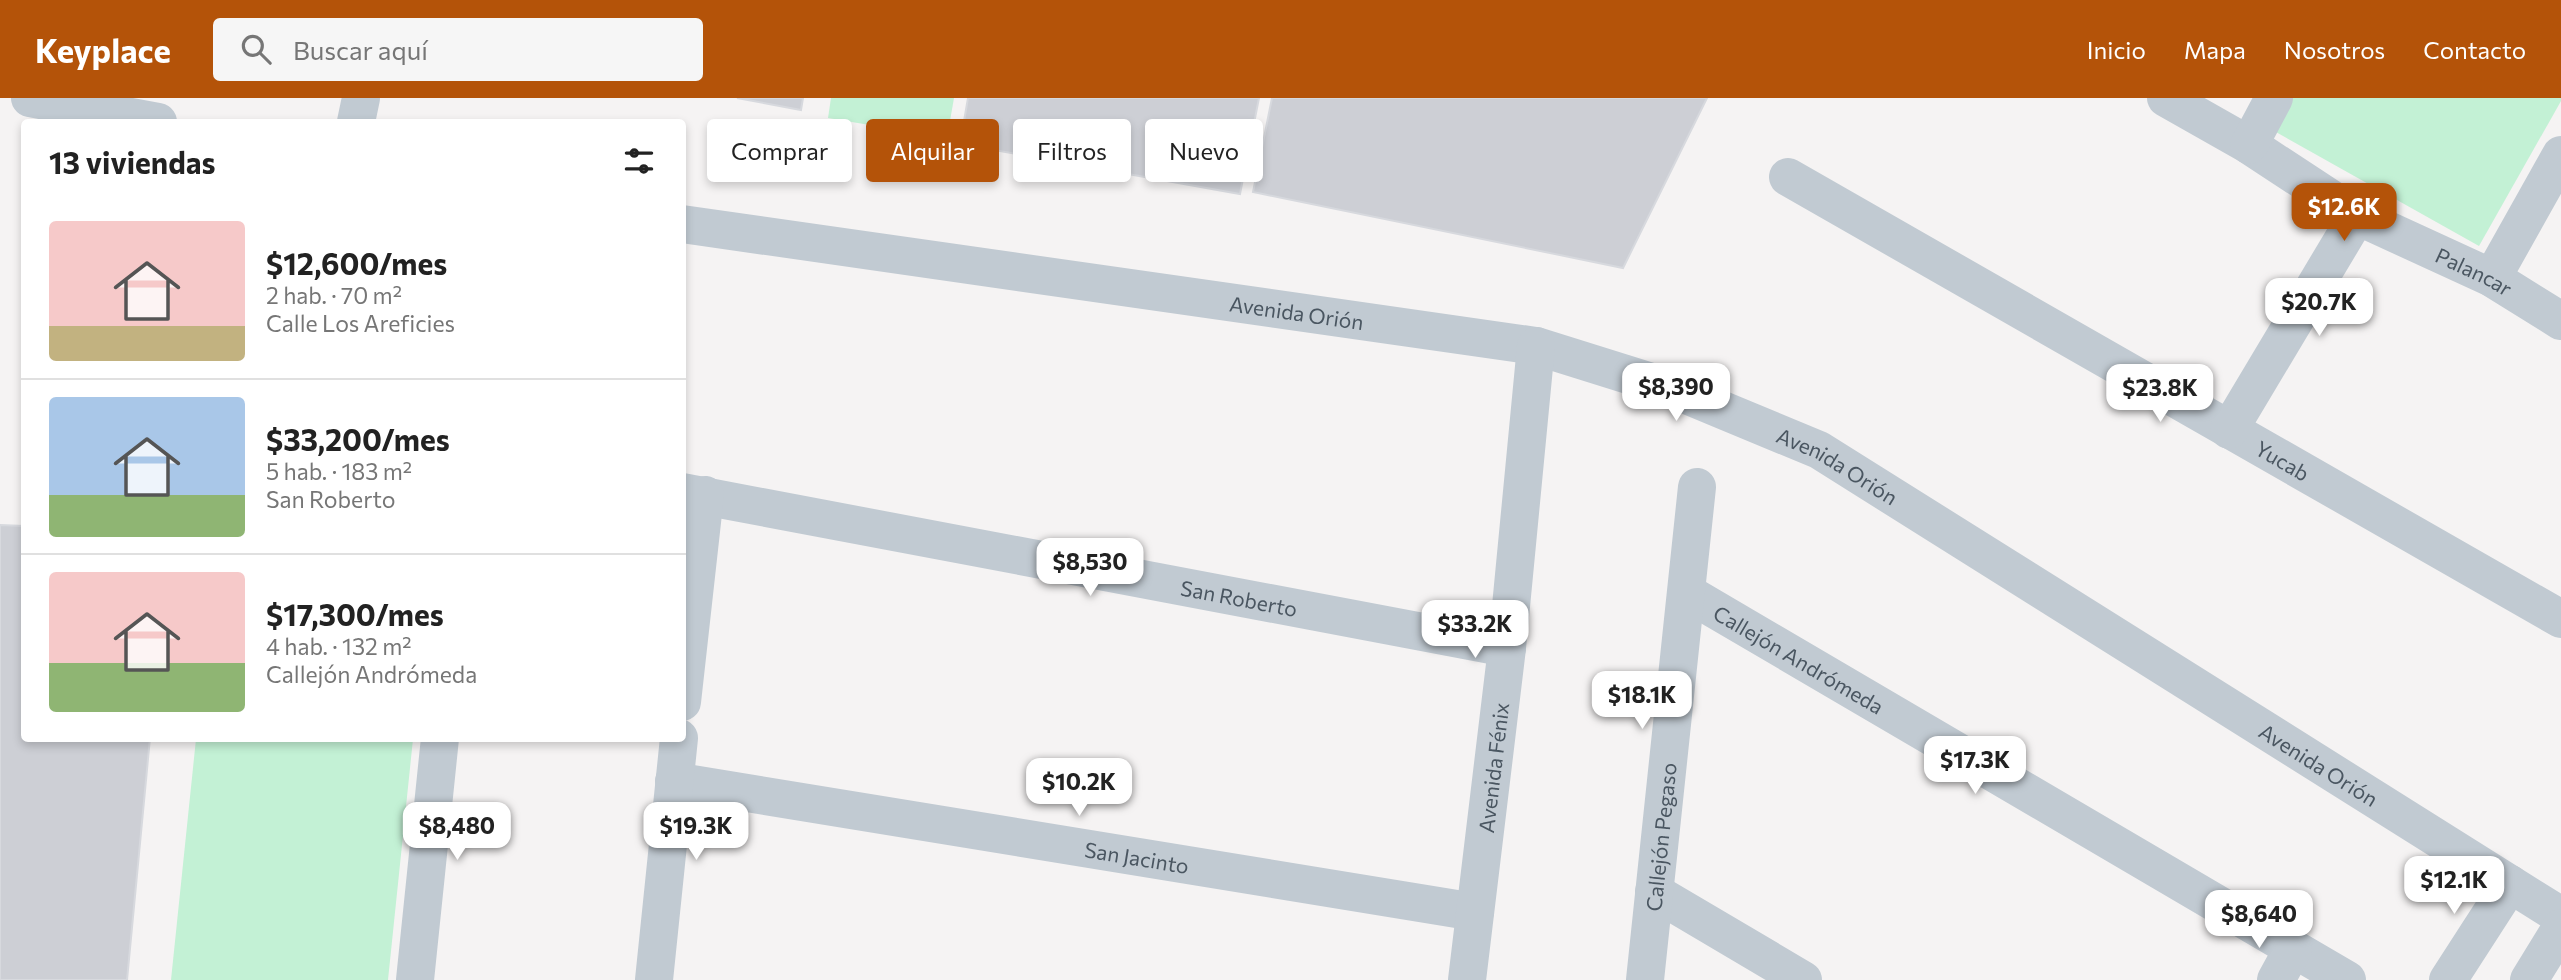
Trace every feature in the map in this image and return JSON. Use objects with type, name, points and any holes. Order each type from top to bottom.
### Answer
[{"type":"street","points":[[30,98],[142,119]]},
{"type":"street","points":[[357,119],[361,98]]},
{"type":"street","name":"Palancar","points":[[2166,98],[2249,145],[2357,216],[2492,278],[2561,321]]},
{"type":"street","points":[[2249,145],[2274,98]]},
{"type":"street","points":[[2492,278],[2561,155]]},
{"type":"street","name":"Yucab","points":[[1788,177],[2561,619]]},
{"type":"street","points":[[2229,430],[2357,216]]},
{"type":"street","name":"Avenida Orión","points":[[686,225],[1536,346],[1667,387],[1819,450],[2561,916]]},
{"type":"street","name":"Avenida Fénix","points":[[1467,980],[1507,648],[1536,346]]},
{"type":"street","name":"Callejón Pegaso","points":[[1644,980],[1697,487]]},
{"type":"street","points":[[686,633],[694,494]]},
{"type":"street","name":"San Roberto","points":[[694,494],[1507,648]]},
{"type":"street","name":"Callejón Andrómeda","points":[[1687,593],[2285,964],[2347,980]]},
{"type":"street","points":[[415,980],[440,742]]},
{"type":"street","points":[[654,980],[679,742]]},
{"type":"street","name":"San Jacinto","points":[[674,781],[1475,912]]},
{"type":"street","points":[[2448,980],[2510,884]]},
{"type":"street","points":[[1654,892],[1803,980]]},
{"type":"street","points":[[2529,980],[2561,928]]},
{"type":"green space","points":[[831,98],[954,98],[950,119],[866,119],[866,124],[852,122],[852,119],[828,118]]},
{"type":"green space","points":[[2292,98],[2561,98],[2561,101],[2479,246],[2274,131]]},
{"type":"green space","points":[[196,742],[413,742],[388,980],[171,980]]},
{"type":"building","points":[[737,98],[803,98],[801,110]]},
{"type":"building","points":[[968,98],[1259,98],[1255,119],[1145,119],[1145,177],[1131,175],[1131,119],[1013,119],[1013,153],[999,151],[999,119],[964,119]]},
{"type":"building","points":[[1272,98],[1707,98],[1623,268],[1253,192],[1255,182],[1263,182],[1263,143]]},
{"type":"building","points":[[1173,182],[1242,182],[1240,194]]},
{"type":"building","points":[[0,525],[21,526],[21,742],[150,742],[127,980],[0,980]]}]
